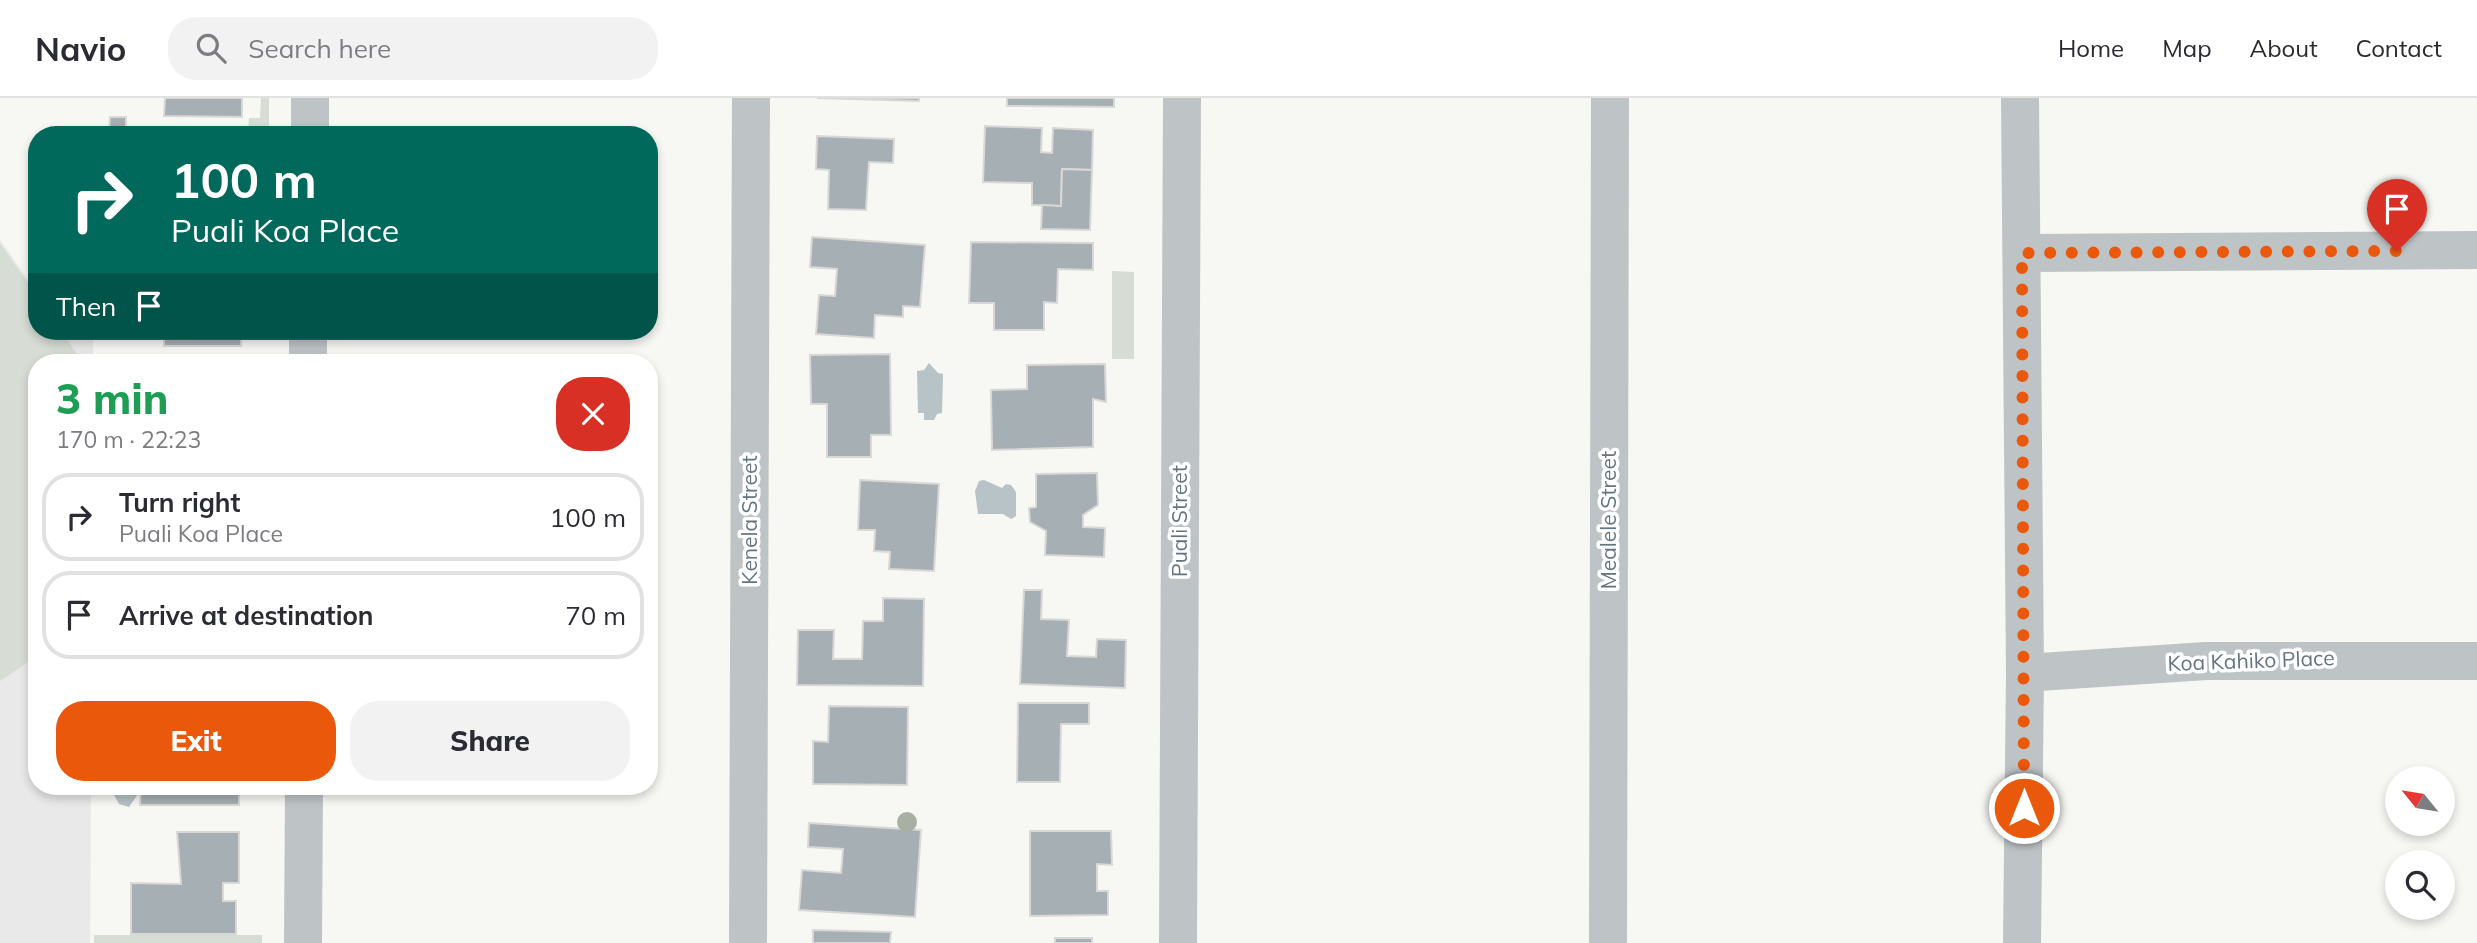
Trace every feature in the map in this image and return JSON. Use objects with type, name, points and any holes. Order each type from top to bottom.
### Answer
[{"type":"street","points":[[310,98],[310,126]]},
{"type":"street","name":"Kenela Street","points":[[748,943],[751,98]]},
{"type":"street","name":"Puali Street","points":[[1178,943],[1182,98]]},
{"type":"street","name":"Mealele Street","points":[[1608,943],[1610,98]]},
{"type":"street","points":[[2020,98],[2025,673],[2022,943]]},
{"type":"street","points":[[2022,253],[2477,250]]},
{"type":"street","name":"Koa Kahiko Place","points":[[2025,673],[2206,661],[2477,661]]},
{"type":"street","points":[[303,795],[303,943]]},
{"type":"shaded area","points":[[261,98],[269,98],[269,126],[248,126],[249,118],[260,118]]},
{"type":"shaded area","points":[[0,240],[28,279],[28,340],[93,340],[93,354],[28,354],[28,795],[91,795],[90,943],[0,943]]},
{"type":"shaded area","points":[[0,243],[28,283],[28,340],[67,340],[77,354],[28,354],[28,662],[0,681]]},
{"type":"shaded area","points":[[1112,271],[1134,272],[1134,359],[1112,359]]},
{"type":"shaded area","points":[[929,363],[938,373],[943,374],[942,413],[937,414],[934,420],[924,420],[924,413],[918,413],[917,371],[924,370]]},
{"type":"shaded area","points":[[984,480],[1002,488],[1006,484],[1011,485],[1016,492],[1016,516],[1011,519],[1003,514],[978,514],[975,491],[979,481]]},
{"type":"shaded area","points":[[114,795],[137,795],[129,807],[119,804]]},
{"type":"shaded area","points":[[94,935],[262,935],[262,943],[94,943]]},
{"type":"building","points":[[165,98],[242,98],[242,117],[164,116]]},
{"type":"building","points":[[817,98],[919,98],[919,101]]},
{"type":"building","points":[[1007,98],[1114,98],[1114,107],[1007,106]]},
{"type":"building","points":[[110,117],[126,117],[126,126],[109,126]]},
{"type":"building","points":[[985,126],[1042,128],[1041,152],[1052,153],[1053,128],[1093,130],[1092,170],[1062,169],[1061,206],[1032,205],[1032,183],[983,182]]},
{"type":"building","points":[[817,136],[894,139],[893,163],[869,162],[866,210],[828,209],[829,170],[816,169]]},
{"type":"building","points":[[1062,169],[1092,170],[1090,230],[1041,229],[1042,205],[1061,206]]},
{"type":"building","points":[[812,237],[925,245],[920,307],[903,306],[903,317],[875,315],[874,338],[816,334],[819,295],[835,296],[837,269],[810,267]]},
{"type":"building","points":[[971,242],[1093,243],[1093,270],[1058,269],[1057,303],[1044,302],[1044,330],[994,330],[994,303],[969,303]]},
{"type":"building","points":[[164,340],[241,340],[241,346],[164,346]]},
{"type":"building","points":[[890,354],[891,435],[871,435],[871,457],[827,457],[827,404],[811,404],[810,355]]},
{"type":"building","points":[[1105,364],[1106,402],[1093,399],[1093,447],[992,450],[991,390],[1027,389],[1027,365]]},
{"type":"building","points":[[1097,473],[1098,505],[1083,515],[1083,527],[1105,528],[1104,557],[1045,555],[1046,531],[1030,522],[1029,508],[1036,507],[1036,474]]},
{"type":"building","points":[[860,480],[939,484],[934,571],[889,569],[890,552],[874,551],[875,530],[858,530]]},
{"type":"building","points":[[1024,590],[1042,590],[1041,619],[1069,620],[1067,656],[1096,657],[1097,639],[1126,640],[1125,688],[1020,684]]},
{"type":"building","points":[[883,598],[924,599],[923,686],[797,685],[798,630],[834,630],[833,659],[862,659],[863,621],[883,621]]},
{"type":"building","points":[[1018,703],[1089,703],[1089,724],[1061,724],[1060,782],[1017,782]]},
{"type":"building","points":[[829,706],[908,707],[907,785],[813,784],[813,741],[828,742]]},
{"type":"building","points":[[141,795],[239,795],[239,805],[140,805]]},
{"type":"building","points":[[809,823],[921,830],[915,917],[799,910],[802,870],[841,873],[843,849],[808,847]]},
{"type":"building","points":[[1030,831],[1111,831],[1112,865],[1097,864],[1097,891],[1108,891],[1108,915],[1030,916]]},
{"type":"building","points":[[177,832],[239,832],[239,883],[223,883],[223,901],[236,901],[236,934],[131,934],[131,883],[181,884]]},
{"type":"building","points":[[813,930],[891,932],[890,943],[813,943]]},
{"type":"building","points":[[1055,938],[1092,938],[1092,943],[1055,943]]},
{"type":"route","points":[[2024,808],[2022,253],[2397,251]]}]
